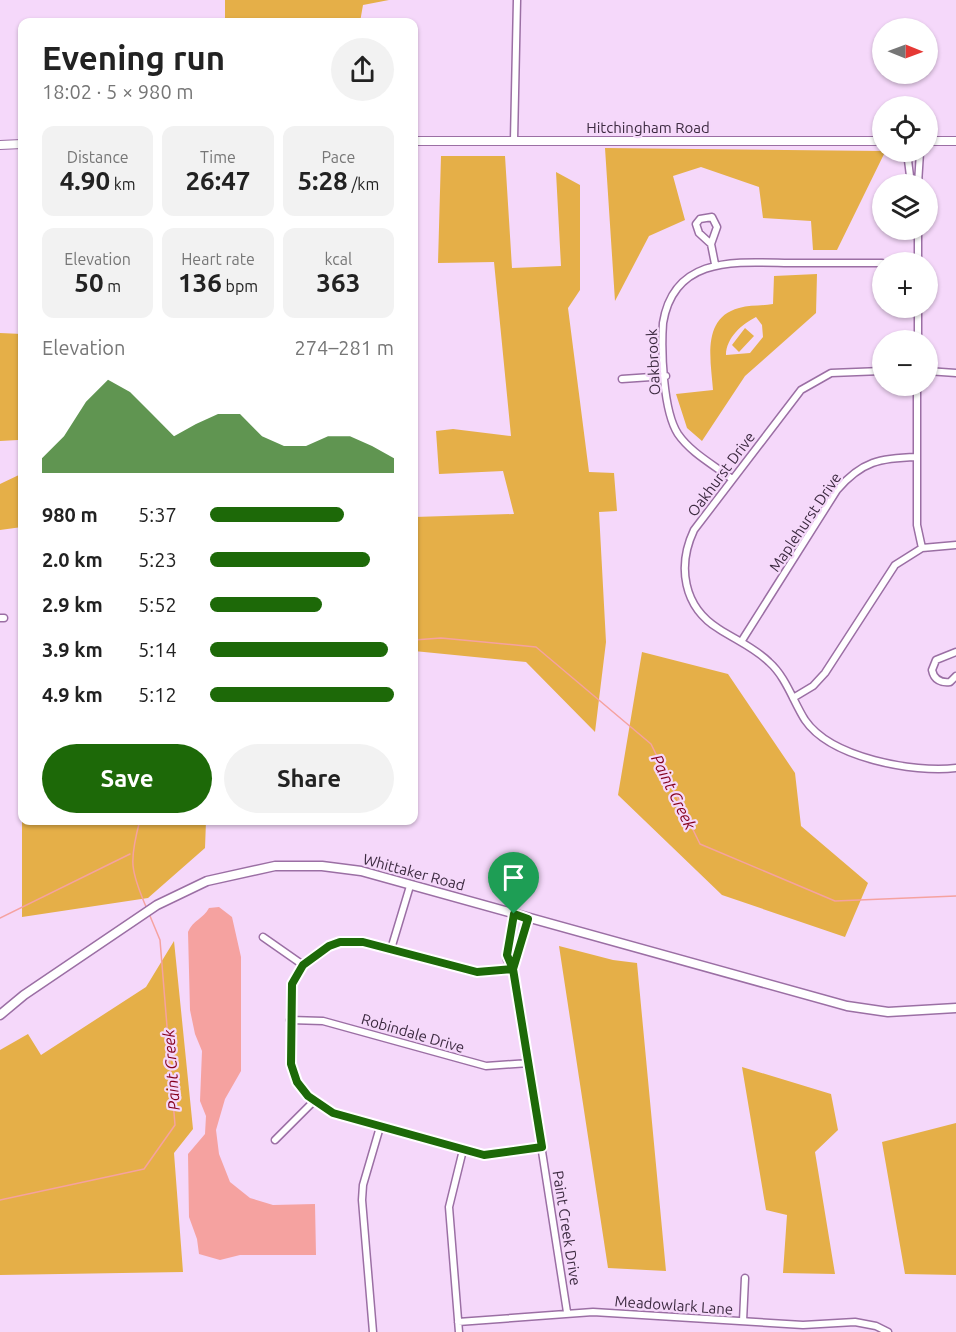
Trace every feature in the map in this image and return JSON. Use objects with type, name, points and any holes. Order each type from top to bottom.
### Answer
[{"type":"main road","name":"Whittaker Road","points":[[0,1015],[24,995],[157,905],[218,878],[275,866],[343,868],[847,1006],[888,1012],[956,1008]]},
{"type":"street","points":[[514,140],[517,0]]},
{"type":"street","name":"Hitchingham Road","points":[[418,141],[872,141]]},
{"type":"street","points":[[938,141],[956,141]]},
{"type":"street","points":[[0,145],[18,144]]},
{"type":"street","points":[[711,244],[715,264]]},
{"type":"street","name":"Oakbrook","points":[[732,479],[695,451],[678,433],[670,415],[663,323],[670,301],[687,278],[715,264],[872,263]]},
{"type":"street","name":"Oakhurst Drive","points":[[872,371],[838,371],[811,383],[789,404],[694,530],[684,556],[683,568],[689,595],[698,610],[718,629],[769,661],[806,721],[819,736],[832,746],[905,767],[956,768]]},
{"type":"street","points":[[938,372],[956,373]]},
{"type":"street","points":[[622,379],[666,376]]},
{"type":"street","points":[[917,396],[917,525],[922,548]]},
{"type":"street","name":"Maplehurst Drive","points":[[741,642],[837,490],[849,477],[859,468],[882,459],[917,457]]},
{"type":"street","points":[[793,698],[813,686],[825,673],[888,572],[902,559],[922,548],[956,545]]},
{"type":"street","points":[[956,652],[936,660],[932,670],[936,679],[942,682],[950,682],[956,675]]},
{"type":"street","points":[[391,949],[410,886]]},
{"type":"street","name":"Paint Creek Drive","points":[[514,914],[507,955],[513,969],[530,1063],[567,1312]]},
{"type":"street","name":"Paint Creek Drive","points":[[513,969],[528,919]]},
{"type":"street","points":[[263,937],[303,965]]},
{"type":"street","points":[[513,969],[477,972],[363,942],[340,942],[318,952],[303,965],[292,984],[290,1057],[293,1072],[301,1088],[313,1102],[333,1113],[492,1156],[542,1147]]},
{"type":"street","name":"Robindale Drive","points":[[290,1020],[323,1021],[486,1066],[530,1063]]},
{"type":"street","points":[[275,1140],[313,1102]]},
{"type":"street","points":[[373,1332],[363,1185],[380,1127]]},
{"type":"street","points":[[459,1332],[450,1207],[463,1150]]},
{"type":"street","points":[[743,1322],[745,1278]]},
{"type":"street","name":"Meadowlark Lane","points":[[458,1322],[567,1312],[803,1325],[855,1322],[876,1326],[888,1332]]},
{"type":"shaded area","points":[[225,0],[389,0],[363,5],[361,18],[225,18]]},
{"type":"shaded area","points":[[605,148],[872,151],[872,162],[880,162],[874,174],[872,174],[872,179],[837,250],[813,250],[811,221],[763,218],[759,187],[701,167],[673,176],[685,220],[649,236],[615,301]]},
{"type":"shaded area","points":[[441,156],[505,156],[512,268],[561,266],[556,172],[580,185],[580,290],[568,308],[589,472],[614,473],[617,511],[599,512],[606,642],[595,732],[526,662],[418,651],[418,517],[514,514],[503,471],[439,474],[436,431],[453,429],[511,436],[494,262],[438,263]]},
{"type":"shaded area","points":[[817,274],[816,313],[745,376],[702,441],[687,428],[676,394],[713,390],[711,342],[719,321],[727,313],[739,308],[773,304],[774,276]],"holes":[[[756,317],[762,325],[763,337],[750,353],[726,355],[732,337],[740,328]]]},
{"type":"shaded area","points":[[745,328],[754,336],[739,352],[732,345]]},
{"type":"shaded area","points":[[0,333],[18,334],[18,440],[0,441]]},
{"type":"shaded area","points":[[18,475],[18,528],[0,530],[0,484]]},
{"type":"shaded area","points":[[642,652],[728,674],[795,773],[801,826],[868,883],[845,937],[722,895],[618,795]]},
{"type":"shaded area","points":[[22,825],[206,825],[205,848],[148,898],[22,917]]},
{"type":"shaded area","points":[[219,907],[232,917],[241,957],[241,1071],[225,1099],[216,1130],[219,1154],[230,1182],[250,1198],[273,1205],[315,1204],[316,1255],[240,1255],[220,1260],[199,1254],[197,1239],[189,1217],[188,1154],[205,1134],[206,1116],[200,1101],[202,1051],[195,1034],[190,1010],[188,932],[209,908]]},
{"type":"shaded area","points":[[174,941],[193,1129],[174,1153],[183,1272],[0,1275],[0,1050],[28,1034],[41,1055],[146,987]]},
{"type":"shaded area","points":[[559,946],[613,960],[637,963],[666,1271],[608,1268]]},
{"type":"shaded area","points":[[742,1067],[831,1094],[838,1130],[815,1152],[835,1274],[783,1273],[787,1215],[766,1210]]},
{"type":"shaded area","points":[[956,1123],[956,1275],[905,1274],[882,1142]]},
{"type":"waterway","name":"Paint Creek","points":[[418,640],[441,638],[536,647],[651,744],[700,844],[835,901],[956,896]]},
{"type":"waterway","name":"Paint Creek","points":[[139,825],[133,865],[134,875],[147,909]]},
{"type":"waterway","points":[[0,918],[130,854]]},
{"type":"waterway","name":"Paint Creek","points":[[0,1200],[144,1169],[175,1125],[160,940],[150,916]]},
{"type":"route","points":[[514,914],[507,948],[507,960],[513,969],[477,972],[356,941],[340,942],[329,946],[309,959],[292,984],[290,1057],[297,1082],[313,1102],[333,1113],[484,1155],[501,1155],[542,1147],[513,969],[528,919],[514,914]]}]
